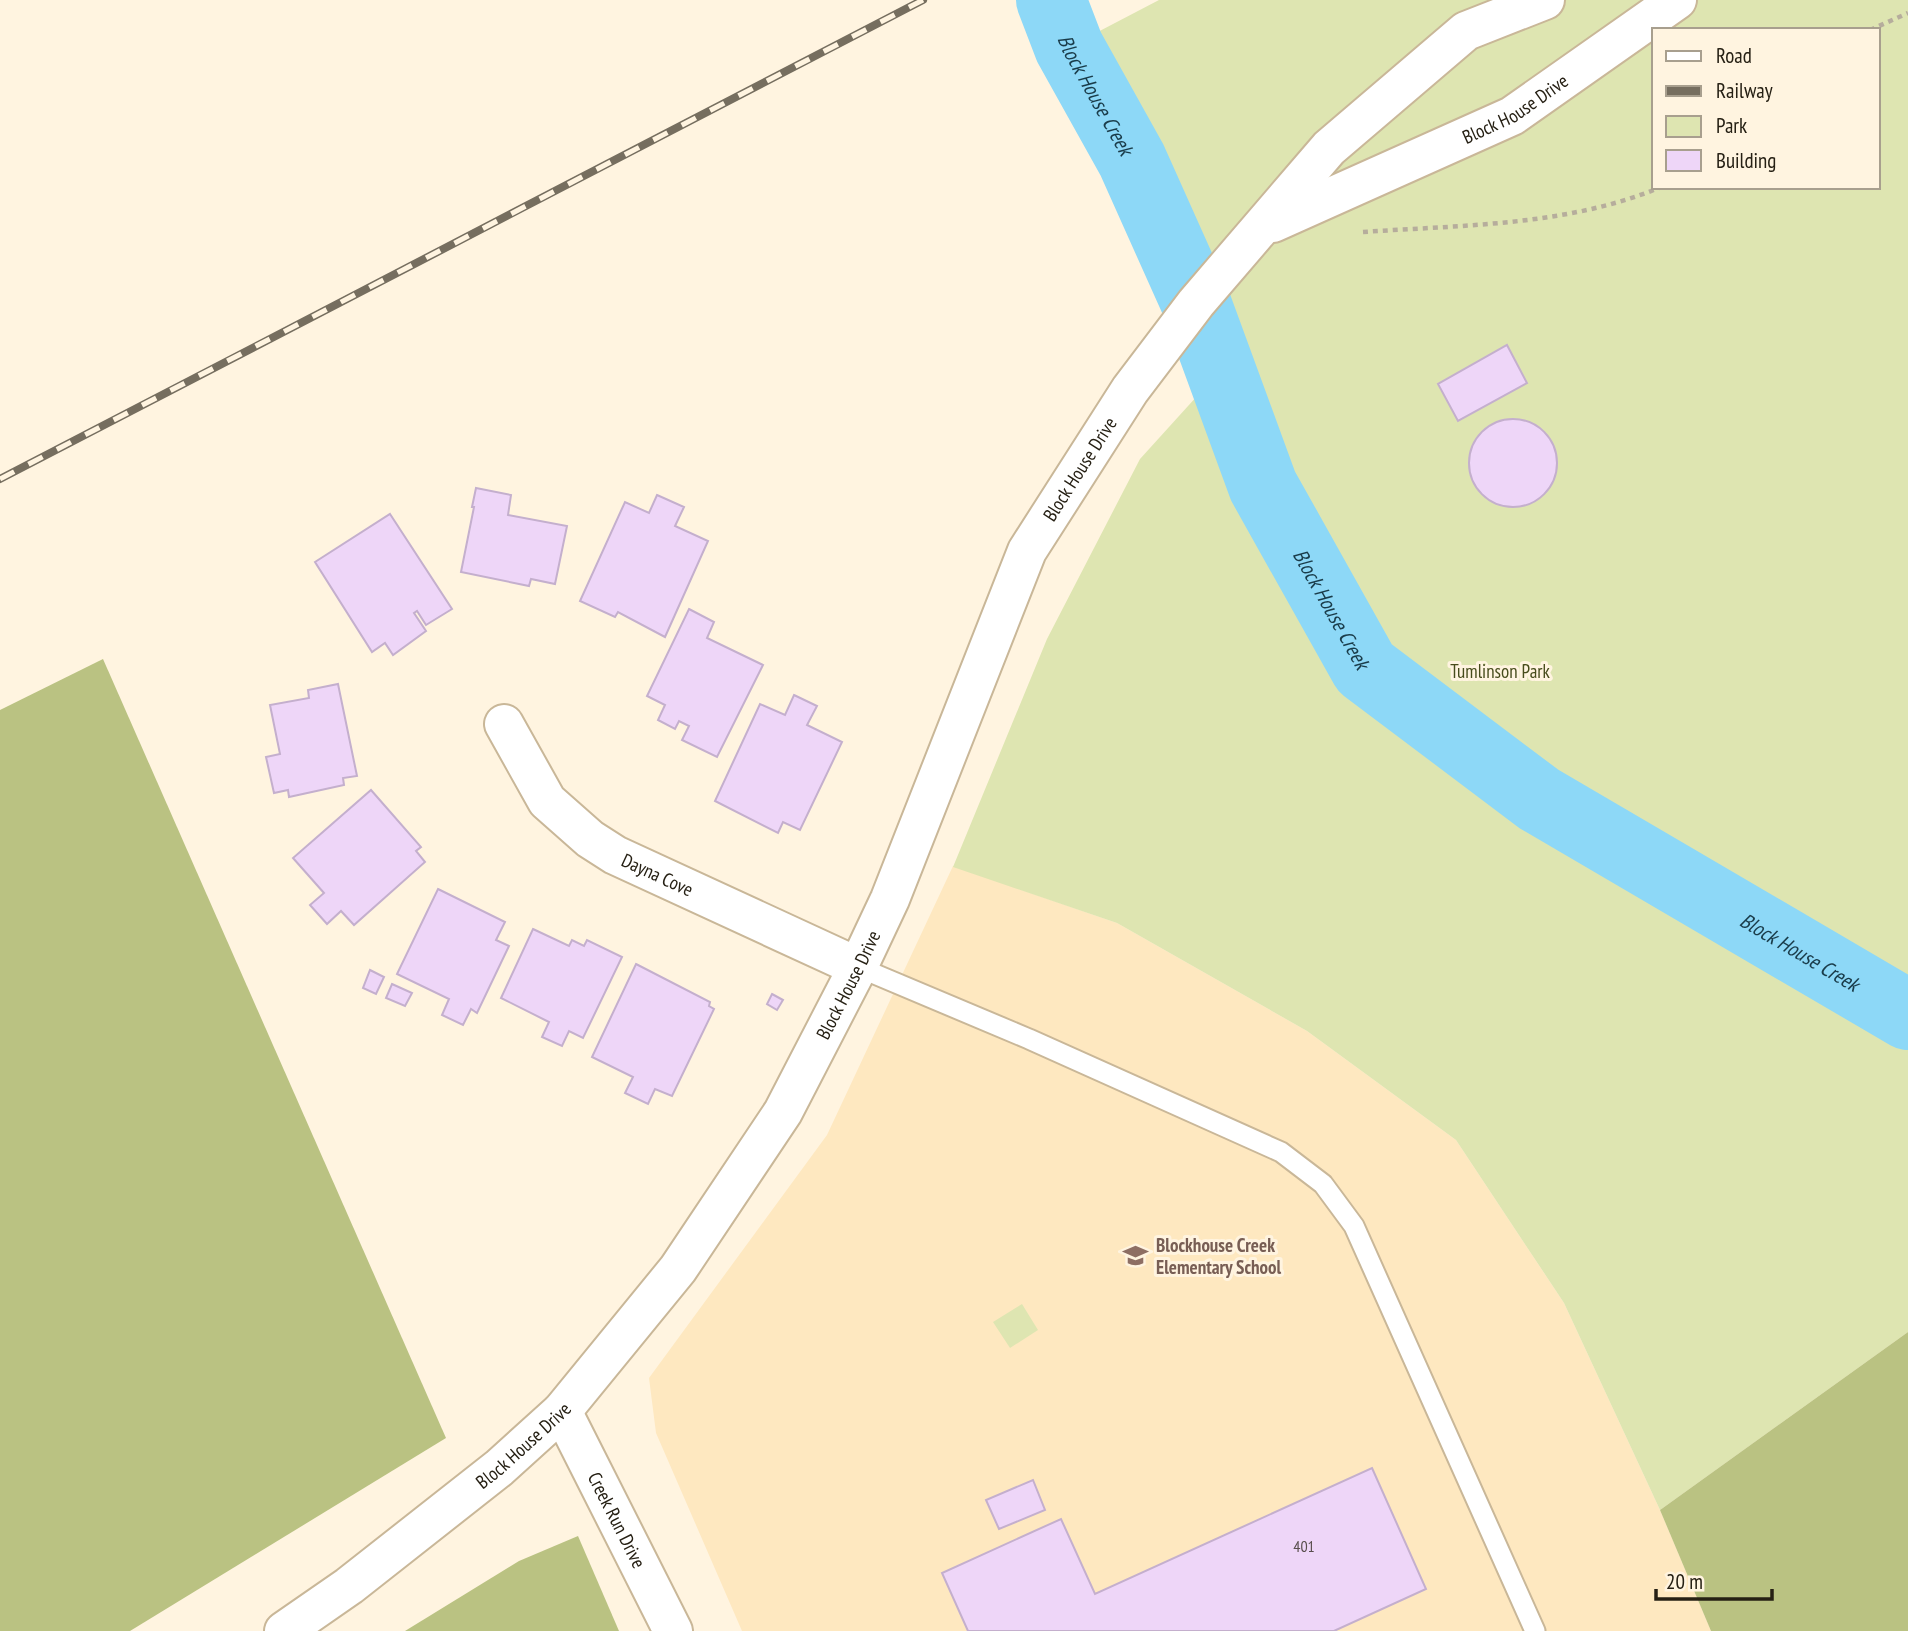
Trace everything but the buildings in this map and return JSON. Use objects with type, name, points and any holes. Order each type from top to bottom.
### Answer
[{"type":"street","name":"Block House Drive","points":[[284,1631],[349,1586],[499,1468],[562,1411],[678,1269],[701,1236],[783,1112],[858,967],[890,899],[1027,551],[1130,390],[1196,303],[1329,148],[1466,31],[1545,0]]},
{"type":"street","name":"Block House Drive","points":[[1262,228],[1512,116],[1677,0]]},
{"type":"street","name":"Dayna Cove","points":[[504,724],[547,801],[590,839],[615,855],[858,967]]},
{"type":"street","name":"Creek Run Drive","points":[[562,1411],[673,1631]]},
{"type":"lane","points":[[858,967],[1029,1039],[1281,1152],[1323,1184],[1354,1226],[1535,1631]]},
{"type":"path","points":[[1874,28],[1908,13]]},
{"type":"path","points":[[1363,232],[1518,222],[1609,205],[1655,189]]},
{"type":"shaded area","name":"Blockhouse Creek Elementary School","points":[[953,866],[1117,923],[1307,1031],[1456,1140],[1564,1303],[1660,1510],[1711,1631],[742,1631],[656,1433],[649,1378],[827,1135]]},
{"type":"green space","name":"Tumlinson Park","points":[[1159,0],[1908,0],[1908,1332],[1660,1510],[1564,1303],[1456,1140],[1307,1031],[1117,923],[953,867],[1047,639],[1140,459],[1227,363],[1132,160],[1069,47]]},
{"type":"green space","points":[[103,659],[446,1438],[130,1631],[0,1631],[0,710]]},
{"type":"green space","points":[[1022,1304],[1038,1330],[1010,1348],[993,1322]]},
{"type":"green space","points":[[1908,1332],[1908,1631],[1711,1631],[1660,1510]]},
{"type":"green space","points":[[578,1536],[619,1631],[405,1631],[519,1561]]},
{"type":"waterway","name":"Block House Creek","points":[[1051,0],[1069,47],[1132,160],[1196,303],[1263,486],[1365,668],[1539,799],[1908,1015]]},
{"type":"railway","points":[[0,479],[923,0]]},
{"type":"place","name":"Blockhouse Creek Elementary School","points":[[1136,1256]]}]
